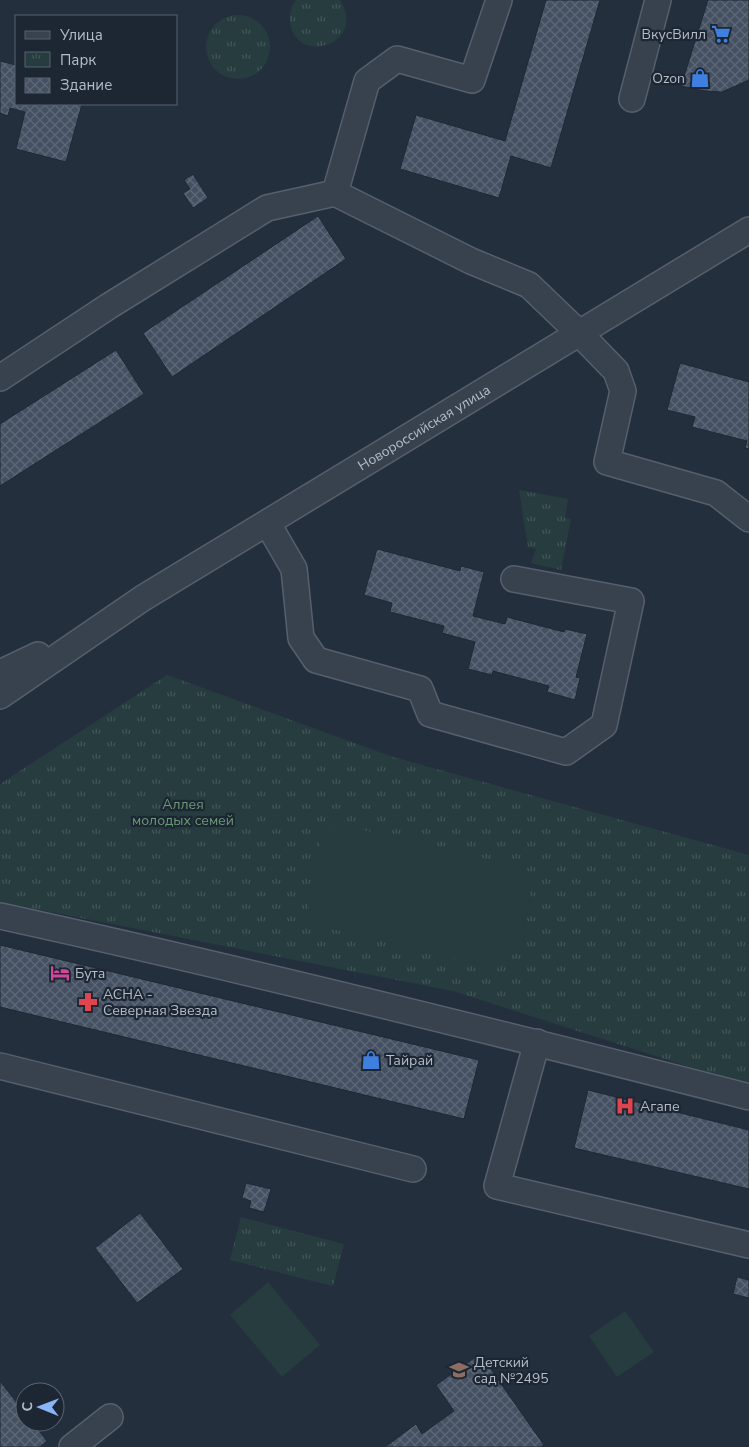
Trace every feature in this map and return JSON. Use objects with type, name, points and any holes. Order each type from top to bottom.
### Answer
[{"type":"street","points":[[335,193],[367,81],[397,59],[472,80],[499,0]]},
{"type":"street","points":[[632,99],[658,0]]},
{"type":"street","points":[[0,378],[110,306],[267,208],[335,193],[471,262],[529,285],[616,371],[623,391],[607,462],[716,493],[749,519]]},
{"type":"street","name":"Новороссийская улица","points":[[0,696],[102,626],[749,230]]},
{"type":"street","points":[[268,524],[294,569],[301,638],[316,660],[420,689],[430,714],[566,752],[604,724],[631,601],[514,579]]},
{"type":"street","name":"Новороссийская улица","points":[[0,673],[102,626]]},
{"type":"street","points":[[0,916],[166,952],[537,1042],[749,1097]]},
{"type":"street","points":[[537,1042],[497,1186],[749,1245]]},
{"type":"street","points":[[0,1066],[413,1169]]},
{"type":"street","points":[[72,1447],[110,1417]]},
{"type":"green space","points":[[296,0],[340,0],[346,15],[345,28],[338,38],[328,44],[316,46],[304,44],[295,36],[290,16]]},
{"type":"green space","points":[[238,15],[256,21],[264,29],[270,47],[264,65],[256,73],[238,79],[220,73],[212,65],[206,47],[212,29],[220,21]]},
{"type":"green space","points":[[519,490],[568,499],[565,518],[571,519],[561,570],[531,563],[536,549],[528,547]]},
{"type":"green space","name":"Аллея молодых семей","points":[[167,675],[393,757],[749,855],[749,1086],[453,991],[0,902],[0,784]]},
{"type":"green space","points":[[346,826],[512,865],[525,876],[531,897],[516,950],[503,964],[486,966],[324,927],[312,917],[307,901],[321,838],[333,830]]},
{"type":"green space","points":[[241,1217],[344,1244],[333,1286],[230,1260]]},
{"type":"green space","points":[[268,1282],[320,1345],[282,1377],[230,1315]]},
{"type":"green space","points":[[625,1311],[654,1352],[617,1377],[589,1336]]},
{"type":"building","points":[[546,0],[600,0],[551,168],[511,156],[499,198],[400,169],[416,115],[505,141]]},
{"type":"building","points":[[708,0],[749,0],[749,80],[722,92],[681,86]]},
{"type":"building","points":[[0,61],[15,65],[15,105],[82,105],[66,162],[16,149],[25,112],[10,108],[8,116],[0,113]]},
{"type":"building","points":[[193,174],[208,198],[193,208],[183,193],[190,189],[184,180]]},
{"type":"building","points":[[318,216],[346,259],[172,377],[143,333]]},
{"type":"building","points":[[116,350],[144,394],[0,486],[0,424]]},
{"type":"building","points":[[680,363],[749,382],[749,449],[745,448],[747,441],[692,427],[695,417],[667,410]]},
{"type":"building","points":[[377,549],[460,571],[461,566],[484,572],[473,616],[505,624],[507,617],[564,632],[565,629],[587,634],[576,677],[580,678],[575,700],[547,692],[549,686],[493,671],[492,675],[468,669],[475,642],[442,633],[444,626],[390,612],[392,603],[364,595]]},
{"type":"building","points":[[0,945],[479,1060],[464,1119],[0,1007]]},
{"type":"building","points":[[588,1090],[749,1130],[749,1189],[574,1148]]},
{"type":"building","points":[[246,1183],[271,1189],[264,1212],[249,1208],[251,1201],[242,1198]]},
{"type":"building","points":[[140,1213],[183,1269],[137,1303],[95,1248]]},
{"type":"building","points":[[737,1277],[749,1280],[749,1298],[733,1294]]},
{"type":"building","points":[[480,1354],[544,1445],[541,1447],[385,1447],[416,1424],[422,1434],[454,1411],[436,1385]]},
{"type":"building","points":[[0,1381],[15,1400],[15,1432],[40,1432],[47,1441],[40,1447],[0,1447]]},
{"type":"place","name":"ВкусВилл","points":[[721,34]]},
{"type":"place","name":"Ozon","points":[[700,78]]},
{"type":"place","name":"Бута","points":[[60,973]]},
{"type":"place","name":"АСНА - Северная Звезда","points":[[88,1002]]},
{"type":"place","name":"Тайрай","points":[[371,1060]]},
{"type":"place","name":"Агапе","points":[[625,1106]]},
{"type":"place","name":"Детский сад №2495","points":[[459,1370]]}]
